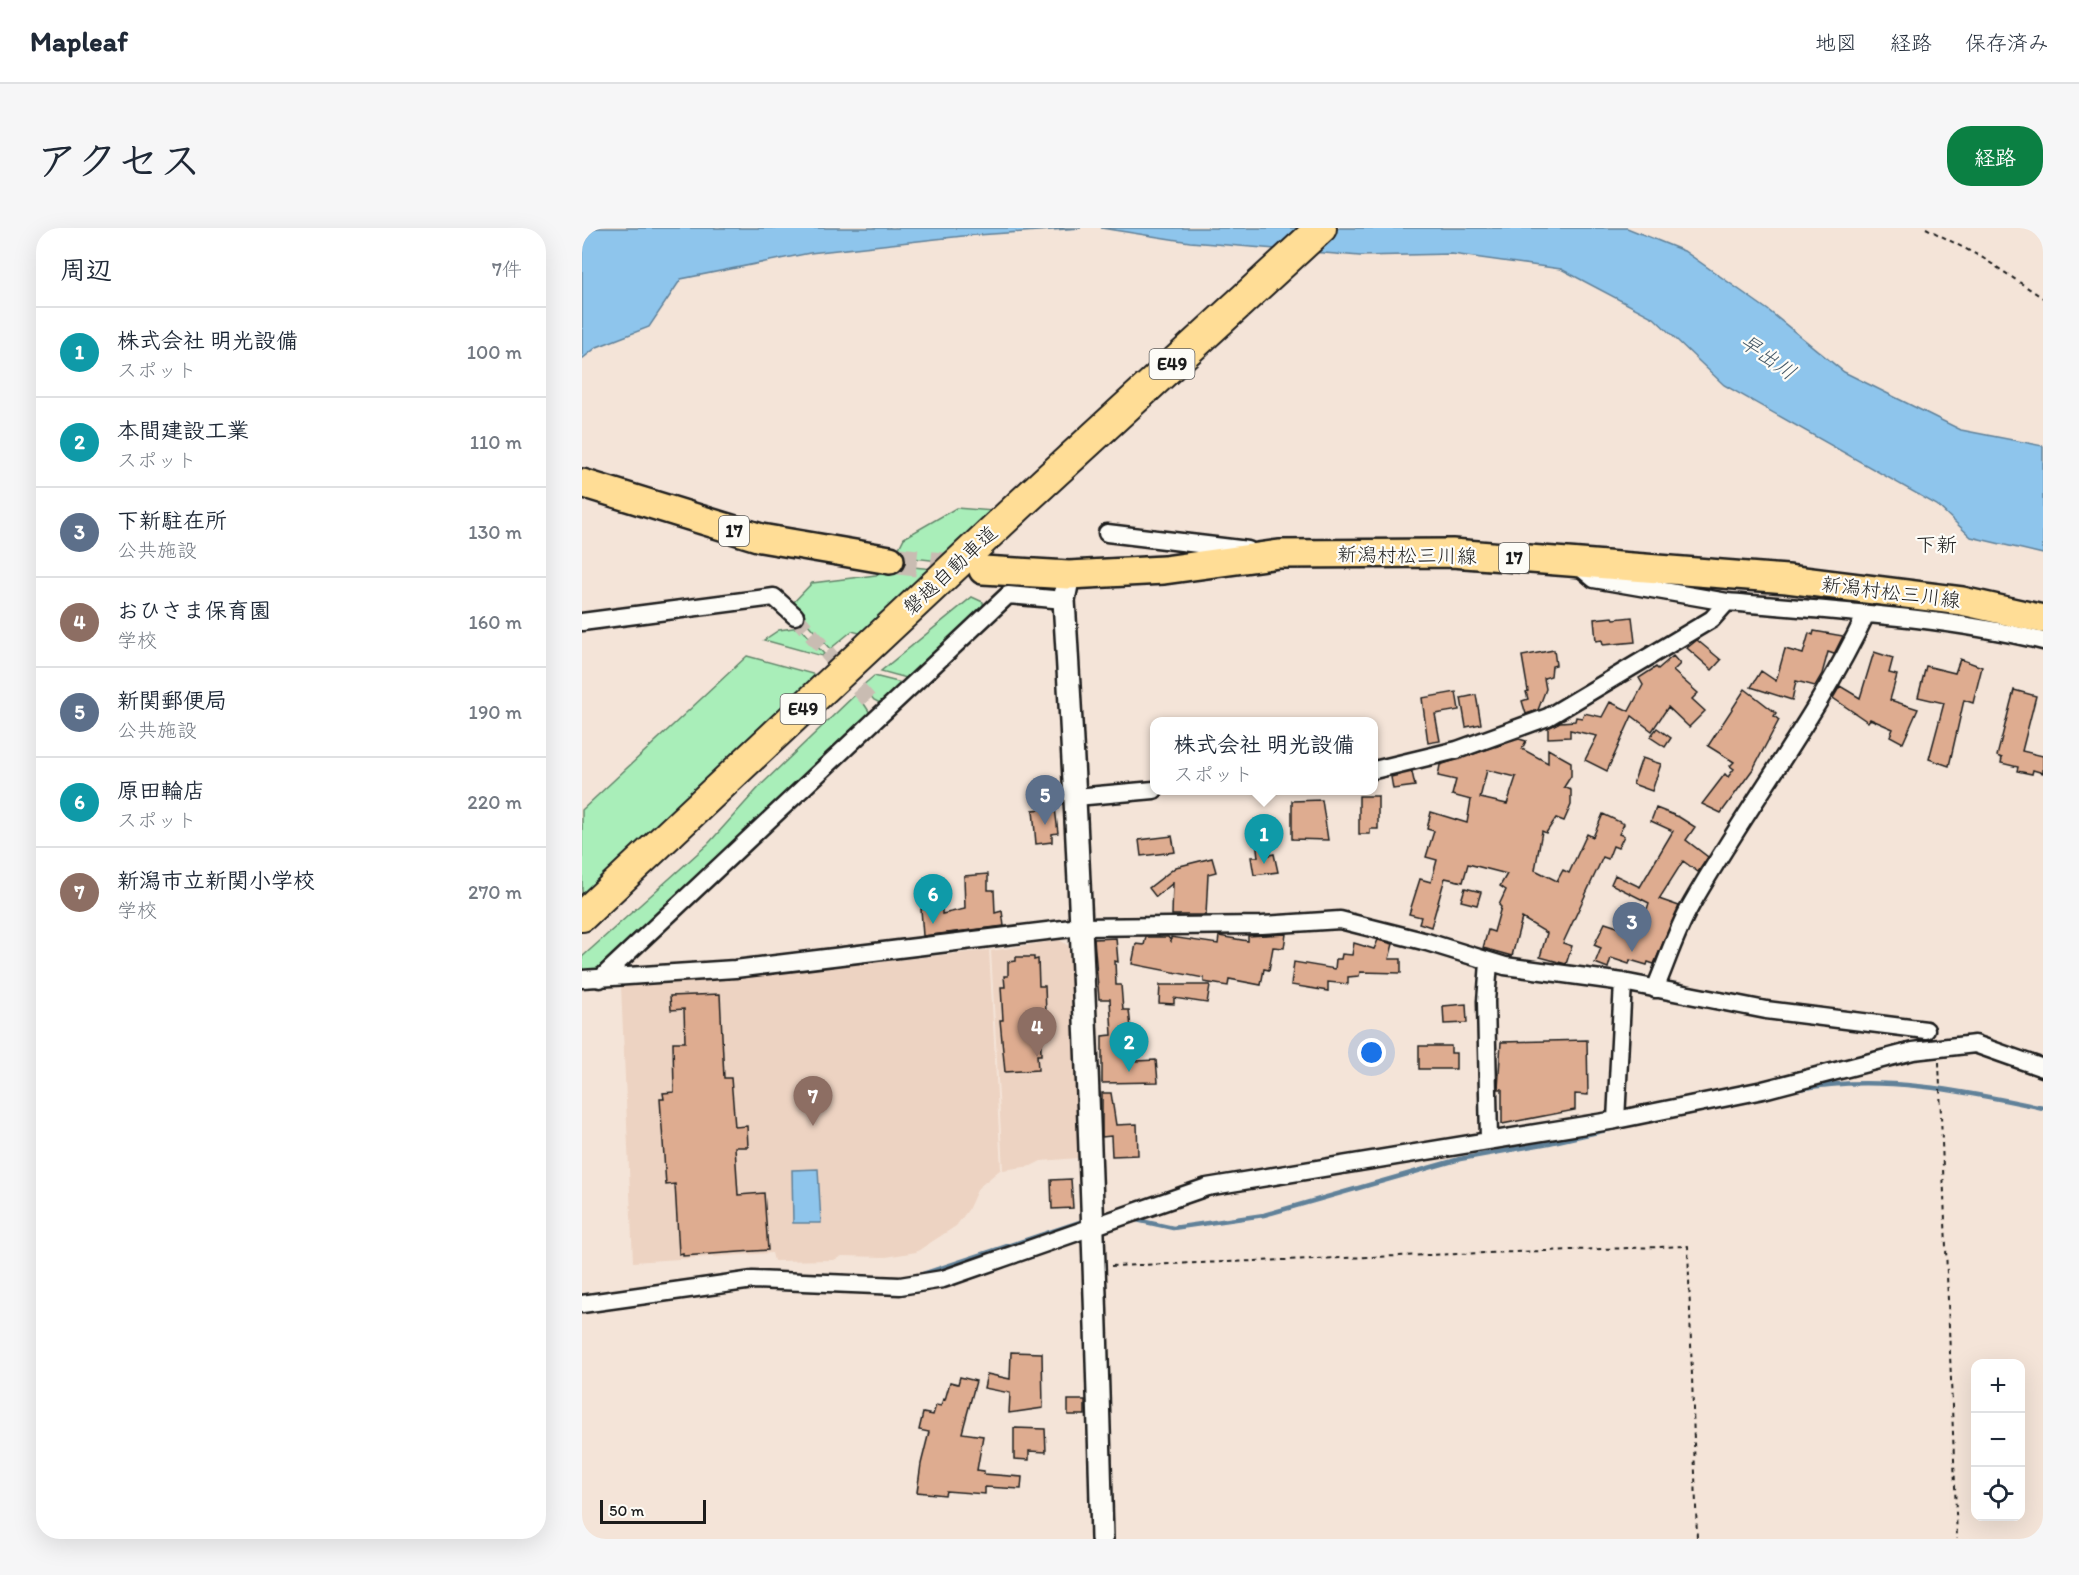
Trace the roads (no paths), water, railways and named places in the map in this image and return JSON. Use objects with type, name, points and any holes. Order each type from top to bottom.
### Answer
[{"type":"highway","name":"磐越自動車道","points":[[582,916],[1024,501],[1321,228]]},
{"type":"main road","name":"17","points":[[582,483],[761,538],[891,560]]},
{"type":"main road","name":"新潟村松三川線","points":[[983,570],[1067,588],[1164,570],[1279,554],[1452,553],[1843,586],[1962,601],[2043,620]]},
{"type":"street","points":[[1107,533],[1279,554]]},
{"type":"street","points":[[1574,563],[1594,579],[1727,602],[1866,614],[2010,633],[2043,641]]},
{"type":"street","points":[[600,979],[877,708],[1008,594],[1067,588],[1094,1227],[1102,1539]]},
{"type":"street","points":[[582,622],[774,597],[795,616]]},
{"type":"street","points":[[1378,769],[1457,750],[1548,717],[1712,619],[1727,602]]},
{"type":"street","points":[[1655,989],[1690,906],[1847,654],[1866,614]]},
{"type":"street","points":[[1076,797],[1150,790]]},
{"type":"street","points":[[582,979],[735,969],[1080,927],[1262,926],[1340,920],[1427,942],[1489,963],[1623,982],[1766,1010],[1926,1030]]},
{"type":"street","points":[[1489,963],[1486,1002],[1489,1139]]},
{"type":"street","points":[[1616,1120],[1623,982]]},
{"type":"street","points":[[582,1304],[753,1280],[900,1286],[943,1279],[1207,1187],[1616,1120],[1763,1090],[1913,1051],[1975,1044],[2043,1068]]},
{"type":"water","points":[[582,228],[1081,228],[963,236],[810,253],[681,279],[649,327],[597,347],[582,359]]},
{"type":"water","name":"早出川","points":[[1101,228],[1627,228],[1684,251],[1768,310],[1844,372],[1961,430],[2043,446],[2043,554],[1971,537],[1937,505],[1724,385],[1654,318],[1561,269],[1452,254],[1360,256],[1190,242]]},
{"type":"water","points":[[818,1169],[821,1223],[793,1223],[792,1170]]},
{"type":"waterway","points":[[1799,1089],[1860,1083],[1921,1086],[2043,1108]]},
{"type":"waterway","points":[[1132,1219],[1173,1228],[1264,1215],[1460,1159],[1615,1128]]},
{"type":"waterway","points":[[920,1275],[1080,1222]]},
{"type":"tunnel","points":[[890,560],[970,569]]},
{"type":"tunnel","points":[[795,616],[872,704]]},
{"type":"place","name":"新関郵便局","points":[[1045,825]]},
{"type":"place","name":"株式会社 明光設備","points":[[1264,864]]},
{"type":"place","name":"原田輪店","points":[[933,924]]},
{"type":"place","name":"下新駐在所","points":[[1632,952]]},
{"type":"place","name":"おひさま保育園","points":[[1037,1057]]},
{"type":"place","name":"本間建設工業","points":[[1129,1072]]},
{"type":"place","name":"新潟市立新関小学校","points":[[813,1126]]},
{"type":"district","name":"下新","points":[[1936,545]]}]
